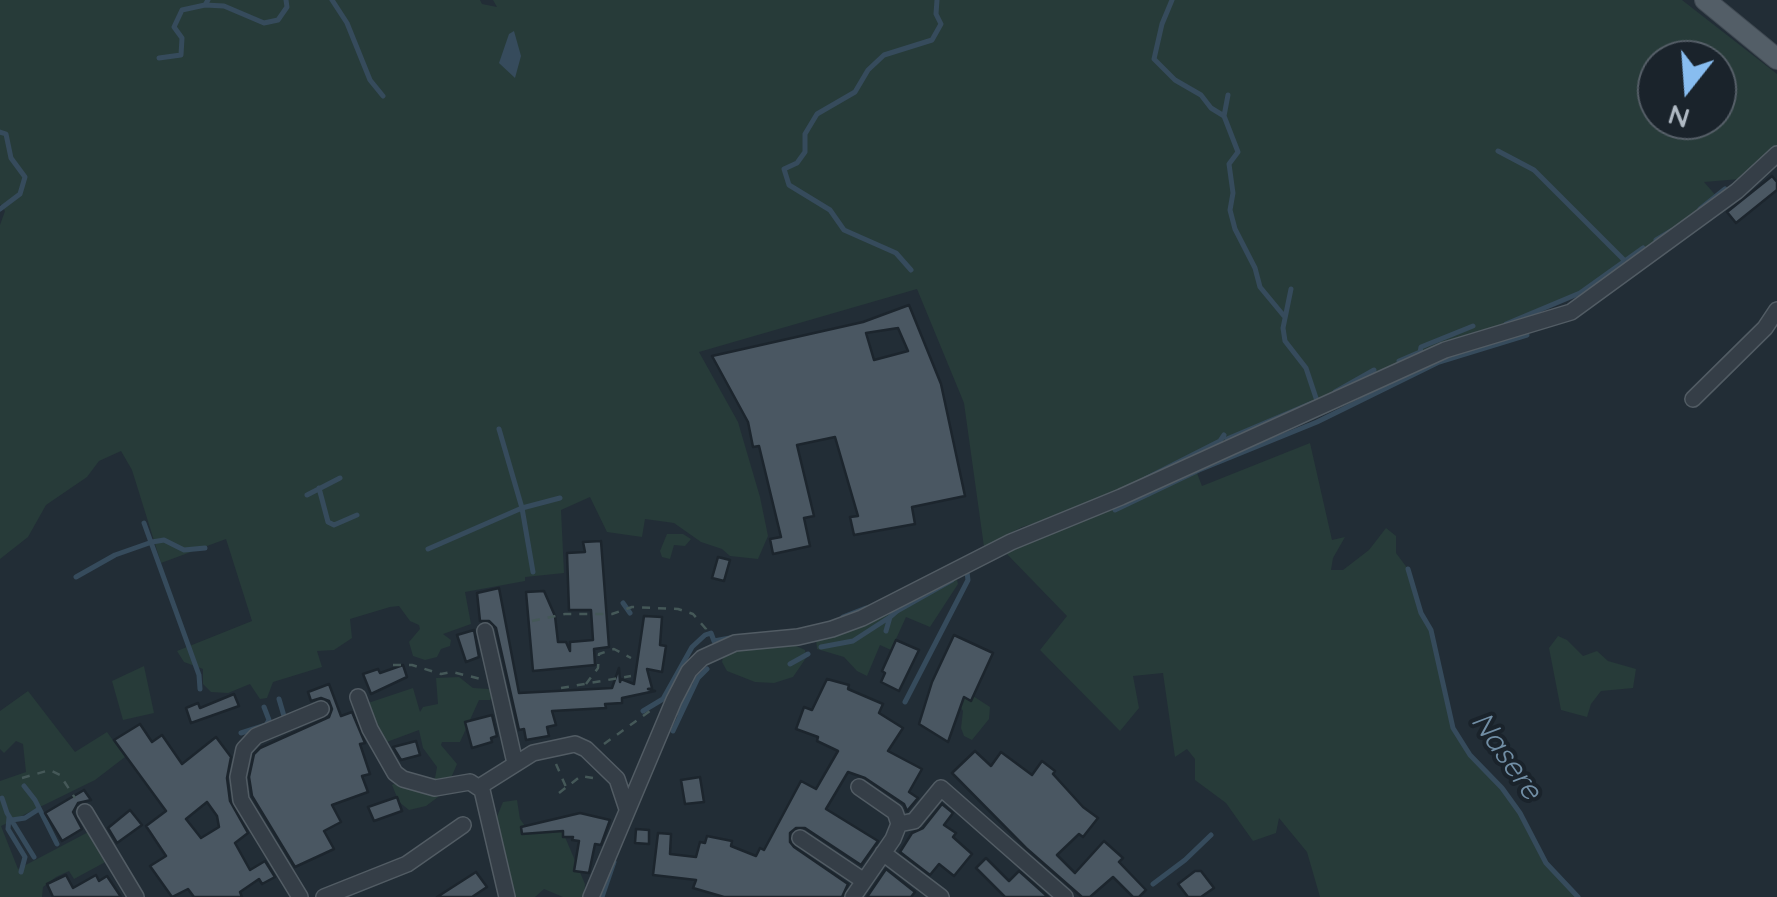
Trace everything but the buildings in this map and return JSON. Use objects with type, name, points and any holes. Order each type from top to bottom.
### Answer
[{"type":"main road","points":[[1705,0],[1777,59]]},
{"type":"street","points":[[591,897],[626,802],[674,700],[689,671],[715,650],[736,643],[815,633],[862,618],[1010,542],[1121,497],[1445,350],[1571,312],[1737,191],[1777,154]]},
{"type":"street","points":[[1693,400],[1765,328],[1777,310]]},
{"type":"street","points":[[485,630],[516,764]]},
{"type":"street","points":[[358,698],[370,729],[402,779],[426,787],[464,782],[479,787],[507,897]]},
{"type":"street","points":[[300,897],[241,800],[238,777],[244,749],[256,736],[320,709]]},
{"type":"street","points":[[479,787],[549,748],[575,744],[586,749],[617,779],[626,802]]},
{"type":"street","points":[[853,897],[899,824],[895,812],[860,787]]},
{"type":"street","points":[[899,824],[914,821],[941,788],[1065,897]]},
{"type":"street","points":[[85,812],[136,897]]},
{"type":"street","points":[[324,897],[406,864],[463,825]]},
{"type":"street","points":[[800,838],[864,881]]},
{"type":"street","points":[[883,853],[941,897]]},
{"type":"path","points":[[532,621],[566,614],[612,614],[637,606],[678,609],[694,614],[706,629],[707,637]]},
{"type":"path","points":[[585,686],[598,668],[599,654],[614,649],[631,658]]},
{"type":"path","points":[[393,665],[412,665],[441,674],[452,672],[498,682]]},
{"type":"path","points":[[561,688],[632,676]]},
{"type":"path","points":[[575,744],[600,748],[623,728],[674,700]]},
{"type":"path","points":[[549,748],[566,788]]},
{"type":"path","points":[[22,778],[50,770],[60,775],[85,812]]},
{"type":"path","points":[[559,793],[582,776],[590,777],[602,780],[626,802]]},
{"type":"green space","points":[[0,0],[480,0],[497,7],[493,0],[1682,0],[1733,40],[1637,40],[1637,140],[1737,140],[1737,43],[1777,74],[1777,145],[1740,179],[1704,182],[1718,198],[1581,293],[1519,320],[1447,342],[1168,466],[1120,492],[1022,527],[984,547],[964,403],[917,289],[699,352],[738,422],[760,497],[768,536],[758,559],[730,556],[674,523],[645,519],[642,537],[607,532],[590,497],[561,510],[564,573],[525,577],[525,581],[465,592],[471,624],[443,634],[451,640],[450,646],[441,649],[437,657],[425,660],[413,656],[409,642],[419,625],[410,621],[399,606],[390,607],[350,619],[352,638],[334,650],[317,651],[322,667],[273,682],[267,698],[260,699],[250,684],[228,693],[211,692],[203,684],[203,669],[184,662],[177,651],[252,621],[226,539],[161,563],[132,470],[121,451],[99,461],[87,477],[46,505],[28,537],[0,559],[0,225],[5,211],[0,204]]},
{"type":"green space","points":[[1310,443],[1332,540],[1345,537],[1331,570],[1343,570],[1369,550],[1386,528],[1396,536],[1396,553],[1408,569],[1421,613],[1431,630],[1453,728],[1470,755],[1520,813],[1546,863],[1578,897],[1320,897],[1307,852],[1279,818],[1276,833],[1253,841],[1226,803],[1195,780],[1195,759],[1187,749],[1175,757],[1163,673],[1133,676],[1139,708],[1120,731],[1040,650],[1067,616],[1004,551],[1195,468],[1202,486]]},
{"type":"green space","points":[[667,534],[683,534],[691,539],[685,546],[674,545],[670,559],[662,557],[660,551]]},
{"type":"green space","points":[[956,576],[958,584],[930,627],[906,617],[891,650],[880,645],[867,676],[844,657],[817,649],[816,640],[857,627]]},
{"type":"green space","points":[[1558,636],[1583,656],[1597,651],[1608,661],[1636,669],[1633,688],[1601,691],[1587,717],[1561,710],[1549,648]]},
{"type":"green space","points":[[790,643],[805,650],[806,658],[793,677],[774,683],[755,682],[727,671],[722,662],[724,653],[735,647]]},
{"type":"green space","points":[[144,666],[154,713],[123,720],[112,681]]},
{"type":"green space","points":[[459,677],[473,688],[494,693],[490,700],[479,700],[460,742],[442,742],[457,764],[451,778],[437,792],[438,797],[426,806],[409,810],[399,802],[392,785],[429,782],[435,778],[437,767],[423,748],[419,730],[384,743],[368,703],[413,688],[420,712],[423,707],[438,704],[436,678]]},
{"type":"green space","points":[[28,691],[75,752],[107,732],[125,757],[95,780],[1,826],[18,869],[94,829],[109,860],[74,879],[69,871],[56,877],[43,887],[42,897],[0,897],[0,781],[26,772],[23,744],[16,741],[4,753],[0,749],[0,711]]},
{"type":"green space","points":[[957,693],[973,696],[990,707],[989,719],[972,740],[964,736],[961,728],[963,711],[955,698]]},
{"type":"green space","points":[[517,800],[520,819],[530,833],[562,830],[585,884],[584,897],[563,897],[544,889],[535,897],[515,897],[496,819],[503,802]]},
{"type":"water","points":[[514,31],[521,56],[515,78],[499,63],[509,34]]},
{"type":"waterway","points":[[159,58],[181,55],[182,38],[174,27],[182,10],[205,5],[208,0]]},
{"type":"waterway","points":[[205,5],[224,6],[264,23],[278,20],[287,7],[286,0]]},
{"type":"waterway","points":[[332,0],[347,23],[370,80],[383,96]]},
{"type":"waterway","points":[[911,270],[896,253],[844,230],[830,210],[789,185],[784,169],[797,163],[805,152],[805,134],[817,114],[855,92],[868,70],[884,55],[932,40],[941,24],[936,14],[937,0]]},
{"type":"waterway","points":[[1172,0],[1154,59],[1175,80],[1201,95],[1224,116]]},
{"type":"waterway","points":[[1228,95],[1224,116],[1238,152],[1229,164],[1233,193],[1230,210],[1260,287],[1284,316]]},
{"type":"waterway","points":[[0,132],[6,134],[11,158],[25,177],[20,194],[0,209]]},
{"type":"waterway","points":[[1498,151],[1534,170],[1625,261]]},
{"type":"waterway","points":[[1700,209],[1725,189]]},
{"type":"waterway","points":[[1656,240],[1671,231]]},
{"type":"waterway","points":[[1506,324],[1580,293],[1643,248]]},
{"type":"waterway","points":[[1291,289],[1283,328],[1285,341],[1306,368],[1317,401]]},
{"type":"waterway","points":[[1399,361],[1420,352],[1421,347],[1473,326]]},
{"type":"waterway","points":[[1115,510],[1199,470],[1317,422],[1439,362],[1527,335]]},
{"type":"waterway","points":[[1335,392],[1374,370]]},
{"type":"waterway","points":[[1227,439],[1312,403]]},
{"type":"waterway","points":[[499,429],[522,508],[533,572]]},
{"type":"waterway","points":[[1145,479],[1220,441],[1224,435]]},
{"type":"waterway","points":[[307,495],[340,478]]},
{"type":"waterway","points":[[319,488],[328,522],[334,525],[357,515]]},
{"type":"waterway","points":[[428,549],[522,508],[560,498]]},
{"type":"waterway","points":[[144,523],[199,675],[200,689]]},
{"type":"waterway","points":[[76,577],[115,555],[152,542],[164,540],[184,550],[205,548]]},
{"type":"waterway","name":"Nasere","points":[[1408,569],[1421,613],[1431,630],[1453,728],[1470,755],[1520,813],[1546,863],[1578,897]]},
{"type":"waterway","points":[[905,702],[968,580],[967,572]]},
{"type":"waterway","points":[[886,631],[890,617],[897,611],[952,580]]},
{"type":"waterway","points":[[623,603],[630,613]]},
{"type":"waterway","points":[[843,617],[866,608]]},
{"type":"waterway","points":[[821,647],[853,641],[890,617]]},
{"type":"waterway","points":[[643,711],[663,699],[692,647],[705,635],[711,633],[714,641],[730,638]]},
{"type":"waterway","points":[[790,664],[808,654]]},
{"type":"waterway","points":[[673,731],[698,678],[707,669]]},
{"type":"waterway","points":[[677,713],[689,686]]},
{"type":"waterway","points":[[279,699],[288,718]]},
{"type":"waterway","points":[[241,733],[266,725],[269,720],[264,707]]},
{"type":"waterway","points":[[24,786],[57,844]]},
{"type":"waterway","points":[[2,798],[34,857]]},
{"type":"waterway","points":[[12,820],[25,818],[39,809]]},
{"type":"waterway","points":[[9,817],[8,829],[25,857],[21,872]]},
{"type":"waterway","points":[[1153,884],[1211,835]]},
{"type":"waterway","points":[[602,897],[614,862]]}]
